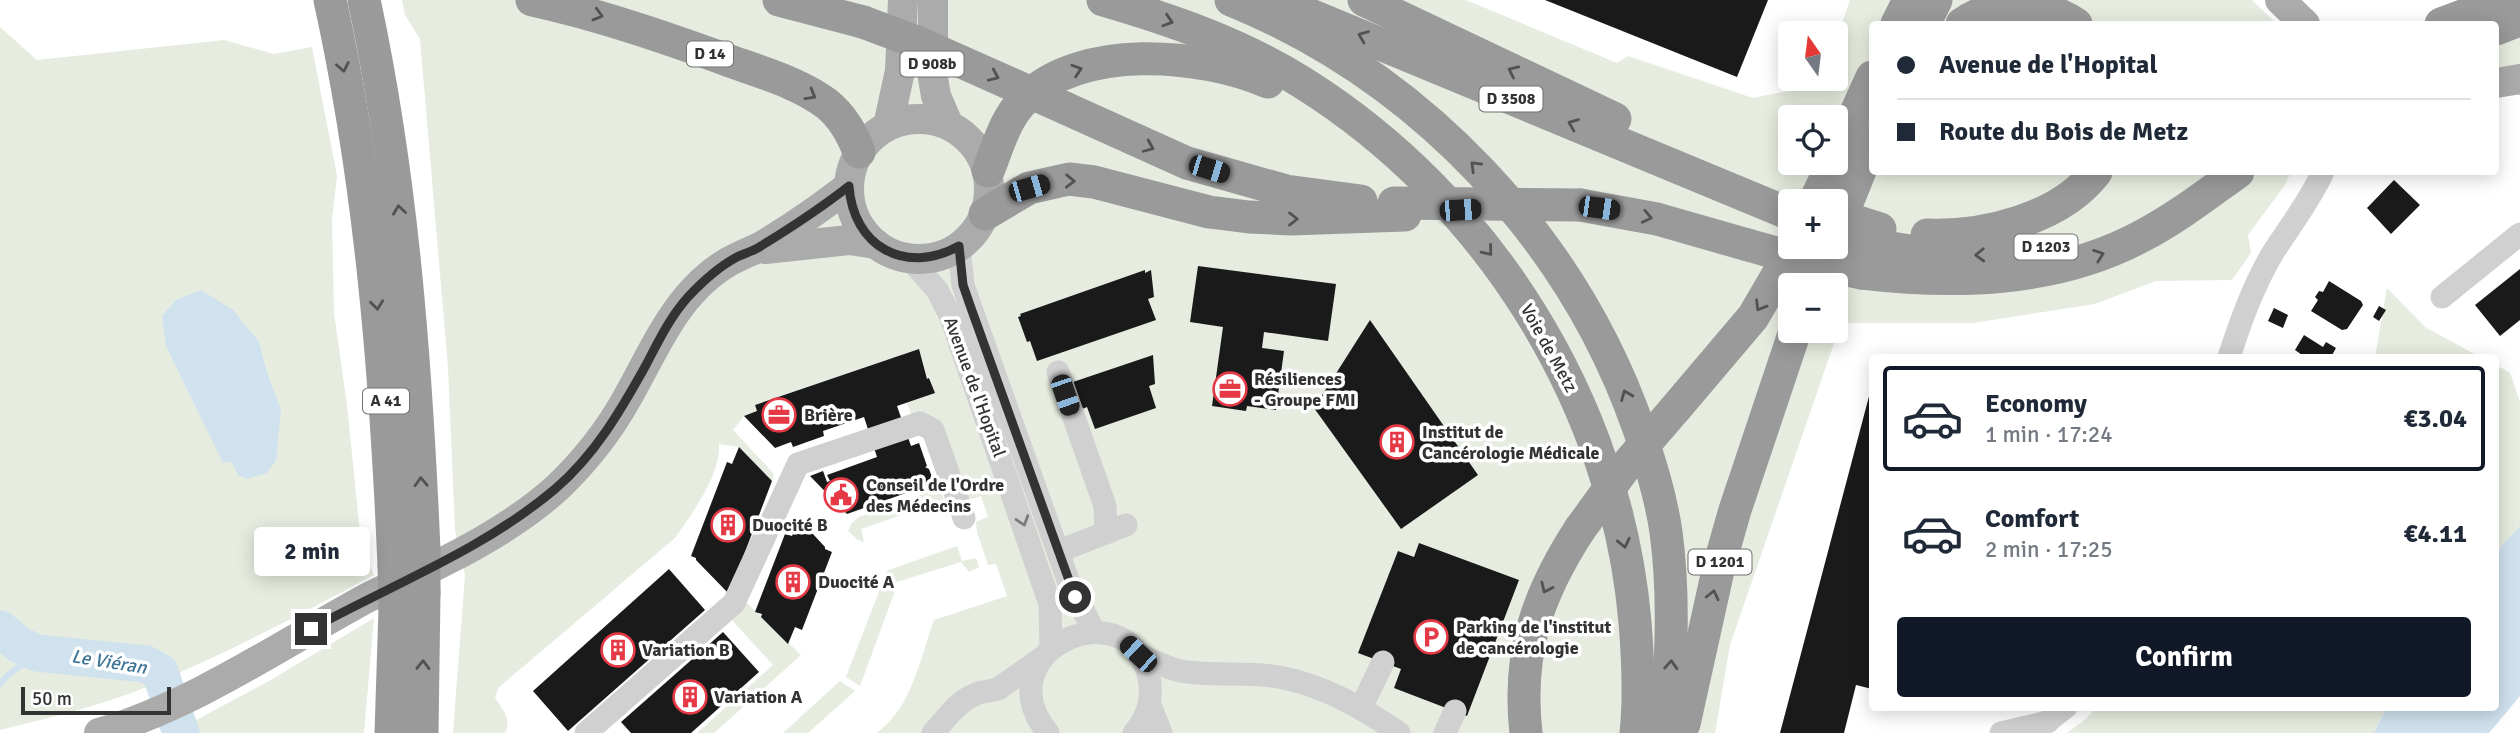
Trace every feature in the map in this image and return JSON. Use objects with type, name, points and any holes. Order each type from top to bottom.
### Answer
[{"type":"highway","name":"A 41","points":[[330,0],[352,113],[379,315],[389,443],[394,566],[391,733]]},
{"type":"highway","name":"A 41","points":[[364,0],[380,81],[402,231],[418,400],[424,550],[422,733]]},
{"type":"highway","points":[[371,0],[380,81]]},
{"type":"highway","name":"D 14","points":[[532,0],[634,26],[796,86],[829,106],[844,120],[859,152]]},
{"type":"highway","points":[[779,0],[863,22],[919,43],[1187,163],[1256,183],[1399,209]]},
{"type":"highway","points":[[1103,0],[1179,24],[1278,68],[1354,118],[1408,165]]},
{"type":"highway","points":[[1231,0],[1321,45],[1413,109],[1485,175],[1526,221],[1566,277],[1607,348],[1630,405],[1653,472],[1666,531],[1672,598],[1672,662],[1665,733]]},
{"type":"highway","name":"D 3508","points":[[1273,0],[1753,188]]},
{"type":"highway","points":[[1364,0],[1619,121],[1753,188],[1778,206]]},
{"type":"highway","points":[[1898,21],[1909,0]]},
{"type":"highway","points":[[1926,21],[1936,0]]},
{"type":"highway","points":[[2449,21],[2505,0]]},
{"type":"highway","points":[[1968,21],[1993,9],[2016,6],[2043,9],[2069,21]]},
{"type":"highway","points":[[2499,28],[2520,20]]},
{"type":"highway","points":[[988,171],[1011,117],[1033,91],[1069,72],[1088,66],[1144,59],[1205,64],[1262,79],[1333,114],[1408,165]]},
{"type":"highway","points":[[1846,189],[1869,92]]},
{"type":"highway","points":[[1825,189],[1855,155]]},
{"type":"highway","name":"Voie de Metz","points":[[1408,165],[1461,218],[1527,306],[1577,399],[1598,450],[1628,564],[1637,648],[1636,733]]},
{"type":"highway","points":[[1848,226],[1872,249],[1910,235],[1943,236],[1977,232],[2018,222],[2062,201],[2082,188],[2093,175]]},
{"type":"highway","name":"D 1203","points":[[1399,209],[1580,205],[1657,219],[1814,263],[1872,249],[1951,256],[2022,252],[2071,241],[2120,223],[2165,198],[2196,175]]},
{"type":"highway","name":"D 1203","points":[[1848,237],[1872,249],[1904,278],[1978,279],[2056,268],[2138,239],[2190,207],[2234,175]]},
{"type":"highway","points":[[985,214],[1029,188],[1069,179],[1094,182],[1209,212],[1248,217],[1291,219],[1399,209]]},
{"type":"highway","points":[[1753,188],[1778,194]]},
{"type":"highway","points":[[1526,733],[1523,709],[1525,666],[1531,632],[1542,597],[1558,562],[1625,467],[1753,317],[1787,259]]},
{"type":"highway","name":"D 1201","points":[[1681,733],[1719,566],[1791,343]]},
{"type":"main road","name":"D 908b","points":[[888,126],[900,71],[903,0]]},
{"type":"main road","name":"D 908b","points":[[933,0],[933,78],[936,96],[948,124]]},
{"type":"main road","points":[[2280,0],[2303,21]]},
{"type":"main road","points":[[2499,82],[2520,79]]},
{"type":"main road","points":[[924,118],[948,124],[973,143],[988,171],[989,200],[985,214],[970,237],[959,246],[935,257],[909,258],[892,253],[864,233],[850,203],[852,168],[859,152],[877,133],[888,126],[924,118]]},
{"type":"main road","points":[[99,733],[152,714],[192,695],[370,597],[444,562],[490,535],[556,489],[599,442],[686,299],[717,269],[810,217],[849,186]]},
{"type":"main road","points":[[754,250],[849,240],[876,244]]},
{"type":"street","points":[[2302,0],[2306,21]]},
{"type":"street","points":[[2230,354],[2258,281],[2322,175]]},
{"type":"street","points":[[2442,297],[2520,233]]},
{"type":"street","name":"Avenue de l'Hopital","points":[[959,246],[963,285],[1075,597],[1094,632]]},
{"type":"street","name":"Avenue de l'Hopital","points":[[909,258],[937,290],[950,315],[1051,604],[1046,653],[1037,667],[1031,688],[1034,710],[1046,730]]},
{"type":"street","points":[[1058,372],[1105,506],[1116,529],[1059,551]]},
{"type":"street","points":[[586,733],[734,603],[798,464],[920,423],[933,430],[964,518]]},
{"type":"street","points":[[933,733],[966,699],[978,693],[998,689],[1071,636],[1094,632],[1111,635],[1125,643],[1138,654],[1146,667],[1150,682],[1150,702],[1146,716],[1134,733]]},
{"type":"street","points":[[1138,654],[1185,672],[1278,677],[1311,685],[1345,698],[1399,733]]},
{"type":"street","points":[[1361,708],[1383,662]]},
{"type":"street","points":[[1150,702],[1185,672]]},
{"type":"street","points":[[998,689],[1046,730]]},
{"type":"street","points":[[1150,702],[1161,733]]},
{"type":"street","points":[[1445,733],[1455,711]]},
{"type":"street","points":[[2001,733],[2040,728],[2061,711]]},
{"type":"shaded area","points":[[402,0],[1466,0],[1617,63],[1628,56],[1753,98],[1788,91],[1848,91],[1848,21],[1843,21],[1850,0],[2252,0],[2274,21],[1869,21],[1869,175],[2290,175],[2248,235],[2251,253],[2232,280],[2156,281],[2095,304],[1973,323],[1848,323],[1848,273],[1778,273],[1778,343],[1834,343],[1730,645],[1715,733],[877,733],[899,710],[907,696],[934,620],[1007,596],[996,564],[988,565],[977,532],[976,522],[988,517],[981,496],[972,499],[967,497],[911,414],[907,403],[934,393],[930,378],[927,379],[919,349],[755,405],[757,411],[744,416],[733,430],[774,474],[772,481],[739,447],[719,444],[710,481],[675,538],[499,687],[495,697],[507,718],[505,733],[453,733],[465,575],[455,531],[448,368],[420,39],[405,15]]},
{"type":"shaded area","points":[[0,27],[37,60],[224,40],[274,54],[312,47],[337,176],[332,219],[334,313],[347,405],[361,543],[374,575],[229,650],[139,690],[0,730]]},
{"type":"shaded area","points":[[2520,35],[2520,96],[2499,84],[2499,43]]},
{"type":"shaded area","points":[[2387,288],[2425,327],[2474,354],[2376,354]]},
{"type":"shaded area","points":[[2499,367],[2510,373],[2520,402],[2520,526],[2499,549]]},
{"type":"shaded area","points":[[940,488],[948,513],[941,515],[937,503],[861,529],[864,542],[848,531],[859,517]]},
{"type":"shaded area","points":[[957,546],[962,561],[976,558],[979,567],[969,572],[961,562],[897,582],[886,571]]},
{"type":"shaded area","points":[[884,579],[895,591],[860,686],[846,677]]},
{"type":"shaded area","points":[[747,603],[801,655],[714,733],[697,733],[773,665],[730,618]]},
{"type":"shaded area","points":[[374,618],[364,733],[172,733],[269,681]]},
{"type":"shaded area","points":[[840,681],[855,691],[808,733],[783,733]]},
{"type":"shaded area","points":[[2093,711],[2385,711],[2374,733],[2067,733]]},
{"type":"water","points":[[201,290],[233,310],[259,342],[281,410],[276,460],[267,473],[247,479],[238,475],[231,461],[223,463],[166,346],[162,316],[176,300]]},
{"type":"water","points":[[2520,526],[2520,696],[2489,733],[2374,733],[2385,711],[2499,711],[2499,549]]},
{"type":"building","points":[[1545,0],[1768,0],[1737,77]]},
{"type":"building","points":[[2394,180],[2420,205],[2391,234],[2367,208]]},
{"type":"building","points":[[1198,266],[1336,284],[1328,341],[1264,332],[1262,348],[1284,351],[1276,410],[1247,406],[1246,411],[1212,406],[1223,327],[1190,322]]},
{"type":"building","points":[[2520,269],[2520,320],[2500,336],[2475,305]]},
{"type":"building","points":[[1145,270],[1145,273],[1151,270],[1154,297],[1148,299],[1156,320],[1037,361],[1030,341],[1027,342],[1018,317],[1020,314]]},
{"type":"building","points":[[2329,281],[2361,301],[2363,305],[2347,329],[2342,330],[2311,311],[2318,300],[2315,297],[2319,291],[2323,292]]},
{"type":"building","points":[[2379,306],[2386,310],[2379,321],[2373,317]]},
{"type":"building","points":[[2274,308],[2288,315],[2283,328],[2268,321]]},
{"type":"building","name":"Institut de Cancérologie Médicale","points":[[1370,320],[1478,475],[1401,529],[1314,408]]},
{"type":"building","points":[[2304,335],[2323,347],[2326,342],[2336,348],[2333,354],[2301,354],[2295,350]]},
{"type":"building","points":[[919,349],[927,379],[929,378],[935,393],[897,406],[911,446],[919,443],[927,466],[925,467],[929,469],[934,483],[847,514],[810,476],[823,471],[827,482],[830,481],[827,475],[877,457],[864,417],[823,431],[824,436],[793,447],[791,442],[775,448],[744,416],[757,411],[755,405]]},
{"type":"building","points":[[1153,355],[1155,384],[1149,386],[1156,408],[1095,429],[1087,407],[1082,409],[1073,382]]},
{"type":"building","points":[[1869,396],[1869,688],[1856,685],[1844,733],[1780,733]]},
{"type":"building","name":"Duocité B","points":[[739,447],[772,481],[729,594],[696,558],[691,556],[727,462],[732,464]]},
{"type":"building","name":"Duocité A","points":[[799,519],[825,549],[832,552],[802,630],[795,627],[788,644],[761,617],[762,614],[755,612],[785,534],[792,536]]},
{"type":"building","name":"Parking de l'institut de cancérologie","points":[[1419,543],[1519,580],[1467,716],[1394,688],[1401,669],[1358,653],[1398,551],[1414,557]]},
{"type":"building","name":"Variation B","points":[[669,569],[705,610],[568,731],[533,691]]},
{"type":"building","name":"Variation A","points":[[723,632],[759,672],[691,733],[631,733],[621,722]]},
{"type":"waterway","name":"Le Viéran","points":[[0,629],[20,645],[37,653],[146,664],[160,672],[181,733]]},
{"type":"waterway","points":[[0,684],[37,653]]},
{"type":"place","name":"Résiliences - Groupe FMI","points":[[1230,389]]},
{"type":"place","name":"Brière","points":[[779,415]]},
{"type":"place","name":"Institut de Cancérologie Médicale","points":[[1397,442]]},
{"type":"place","name":"Conseil de l'Ordre des Médecins","points":[[841,495]]},
{"type":"place","name":"Duocité B","points":[[728,525]]},
{"type":"place","name":"Duocité A","points":[[793,582]]},
{"type":"place","name":"Parking de l'institut de cancérologie","points":[[1431,637]]},
{"type":"place","name":"Variation B","points":[[618,650]]},
{"type":"place","name":"Variation A","points":[[690,697]]},
{"type":"route","points":[[311,629],[444,562],[490,535],[556,489],[599,442],[686,299],[717,269],[810,217],[849,186],[850,203],[864,233],[892,253],[922,259],[947,253],[959,246],[963,285],[1075,597]]}]
